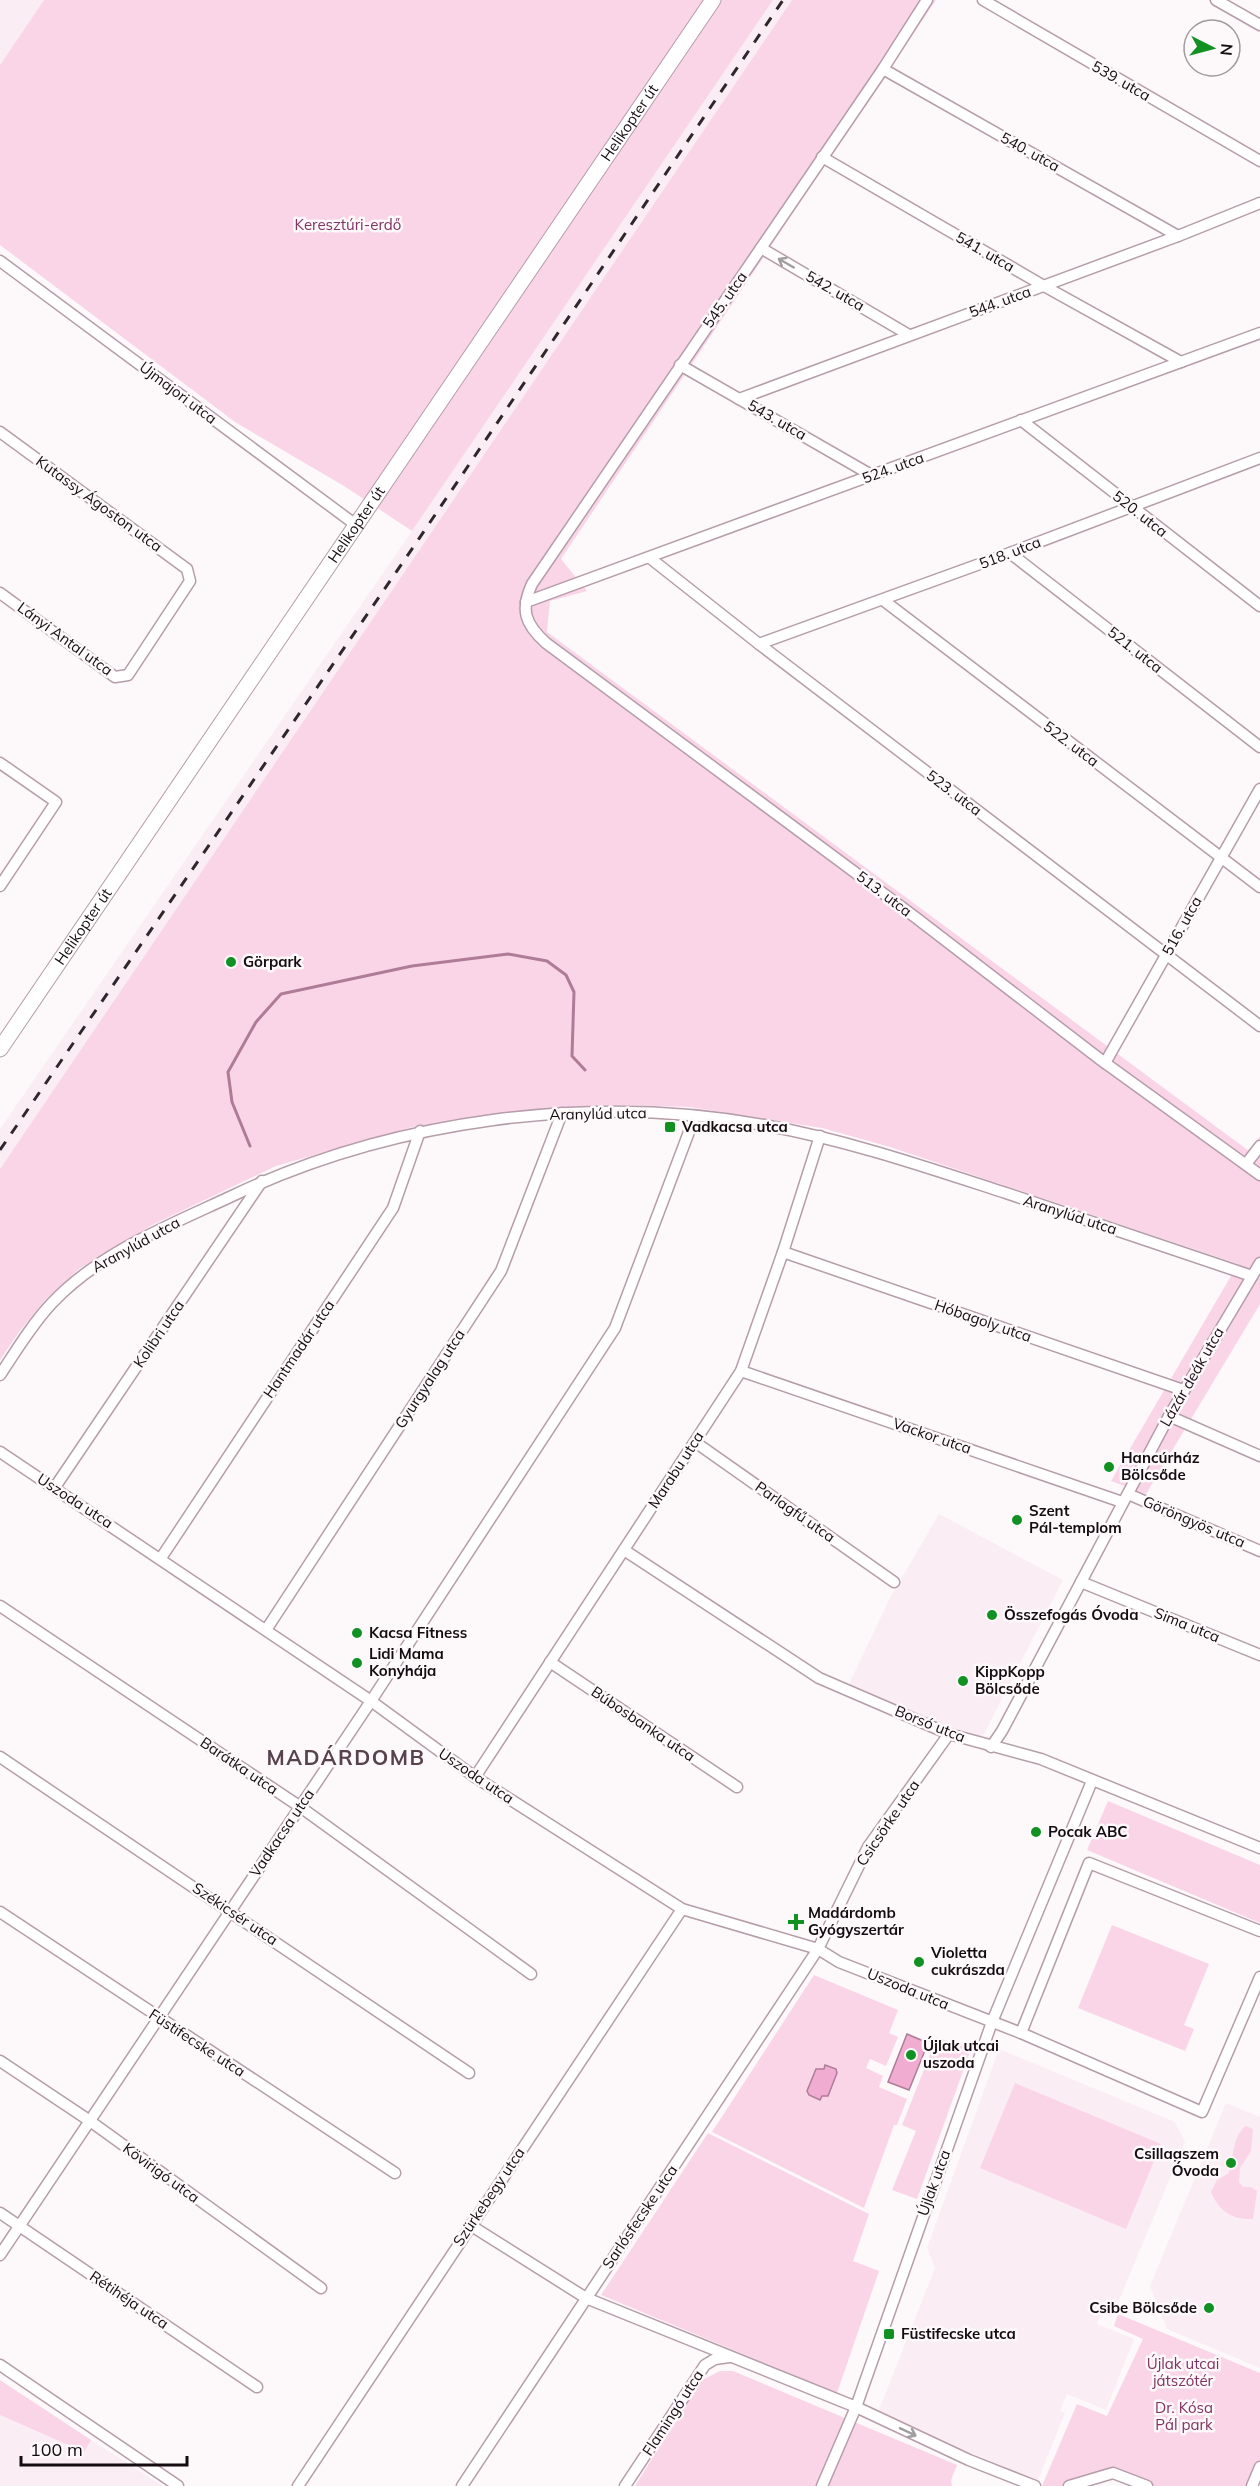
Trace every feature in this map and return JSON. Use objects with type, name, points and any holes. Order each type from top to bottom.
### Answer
[{"type":"street","name":"Helikopter út","points":[[0,1048],[713,0]]},
{"type":"street","name":"545. utca","points":[[526,602],[532,584],[883,69],[927,0]]},
{"type":"street","name":"539. utca","points":[[982,0],[1260,161]]},
{"type":"street","points":[[1216,0],[1260,25]]},
{"type":"street","name":"540. utca","points":[[883,69],[1178,236]]},
{"type":"street","name":"541. utca","points":[[822,157],[1044,286],[1181,362]]},
{"type":"street","name":"544. utca","points":[[739,399],[1178,236],[1260,203]]},
{"type":"street","name":"542. utca","points":[[760,248],[909,335]]},
{"type":"street","name":"Újmajori utca","points":[[0,261],[356,525]]},
{"type":"street","name":"524. utca","points":[[526,602],[1260,333]]},
{"type":"street","name":"543. utca","points":[[680,365],[873,476]]},
{"type":"street","name":"520. utca","points":[[1020,420],[1260,606]]},
{"type":"street","name":"Kutassy Ágoston utca","points":[[0,432],[187,569],[190,581]]},
{"type":"street","name":"518. utca","points":[[759,644],[1010,553],[1260,458]]},
{"type":"street","name":"521. utca","points":[[1010,553],[1260,747]]},
{"type":"street","name":"523. utca","points":[[650,558],[759,644],[1260,1026]]},
{"type":"street","name":"Lányi Antal utca","points":[[0,593],[115,677],[128,675],[190,581]]},
{"type":"street","name":"522. utca","points":[[883,600],[1260,887]]},
{"type":"street","name":"513. utca","points":[[526,602],[529,628],[546,643],[915,917],[1105,1063],[1260,1174]]},
{"type":"street","points":[[0,763],[56,802],[0,886]]},
{"type":"street","name":"516. utca","points":[[1105,1063],[1260,789]]},
{"type":"street","name":"Aranylúd utca","points":[[0,1375],[51,1304],[83,1274],[154,1233],[262,1181],[340,1154],[420,1131],[562,1113],[640,1111],[761,1124],[820,1136],[892,1155],[1252,1276]]},
{"type":"street","name":"Gyurgyalag utca","points":[[266,1630],[501,1271],[562,1113]]},
{"type":"street","name":"Vadkacsa utca","points":[[0,2254],[371,1701],[615,1328],[695,1116]]},
{"type":"street","name":"Hantmadár utca","points":[[160,1558],[393,1208],[420,1131]]},
{"type":"street","name":"Marabu utca","points":[[475,1777],[741,1371],[783,1252],[820,1136]]},
{"type":"street","points":[[1246,1164],[1260,1146]]},
{"type":"street","name":"Kolibri utca","points":[[55,1487],[262,1181]]},
{"type":"street","name":"Hóbagoly utca","points":[[783,1252],[1183,1390]]},
{"type":"street","name":"Lázár deák utca","points":[[991,1747],[1002,1731],[1183,1390],[1260,1263]]},
{"type":"street","name":"Vackor utca","points":[[741,1371],[1125,1498]]},
{"type":"street","points":[[1169,1416],[1260,1456]]},
{"type":"street","name":"Parlagfű utca","points":[[695,1443],[894,1582]]},
{"type":"street","name":"Uszoda utca","points":[[0,1452],[371,1701],[475,1777],[682,1909],[818,1949],[839,1962],[992,2022]]},
{"type":"street","name":"Göröngyös utca","points":[[1125,1498],[1260,1551]]},
{"type":"street","name":"Borsó utca","points":[[624,1550],[819,1678],[949,1734],[1041,1759],[1260,1848]]},
{"type":"street","name":"Sima utca","points":[[1081,1582],[1260,1655]]},
{"type":"street","name":"Barátka utca","points":[[0,1606],[299,1806],[531,1974]]},
{"type":"street","name":"Búbosbanka utca","points":[[550,1662],[737,1787]]},
{"type":"street","name":"Csicsörke utca","points":[[818,1949],[868,1847],[949,1734]]},
{"type":"street","name":"Székicsér utca","points":[[0,1757],[469,2073]]},
{"type":"street","name":"Újlak utca","points":[[822,2486],[856,2407],[992,2022],[1092,1781]]},
{"type":"street","points":[[1021,2033],[1089,1863],[1260,1931]]},
{"type":"street","name":"Szürkebegy utca","points":[[298,2486],[682,1909]]},
{"type":"street","name":"Füstifecske utca","points":[[0,1912],[395,2173]]},
{"type":"street","name":"Sarlósfecske utca","points":[[462,2486],[818,1949]]},
{"type":"street","points":[[992,2022],[1202,2112],[1260,1977]]},
{"type":"street","name":"Kövirigó utca","points":[[0,2061],[90,2121],[321,2288]]},
{"type":"street","name":"Rétihéja utca","points":[[0,2213],[257,2387]]},
{"type":"street","points":[[470,2225],[586,2298],[856,2407],[969,2460],[1035,2486]]},
{"type":"street","name":"Flamingó utca","points":[[625,2486],[705,2365],[715,2359],[732,2357]]},
{"type":"street","points":[[0,2365],[178,2486]]},
{"type":"street","points":[[1252,2486],[1260,2467]]},
{"type":"street","points":[[1069,2486],[1113,2473],[1147,2486]]},
{"type":"shaded area","points":[[0,0],[44,0],[0,65]]},
{"type":"shaded area","points":[[773,0],[792,0],[0,1169],[0,1129],[412,531]]},
{"type":"shaded area","points":[[939,1514],[1063,1580],[982,1738],[951,1728],[849,1684],[890,1598]]},
{"type":"shaded area","points":[[907,2034],[928,2043],[909,2090],[888,2082]]},
{"type":"shaded area","points":[[999,2049],[1175,2122],[1185,2142],[1120,2298],[1112,2310],[1104,2307],[1097,2324],[1134,2339],[1106,2410],[1067,2394],[1060,2411],[1065,2413],[1038,2480],[877,2415],[935,2268],[927,2248]]},
{"type":"shaded area","points":[[825,2065],[836,2069],[837,2073],[828,2096],[822,2096],[820,2100],[809,2095],[807,2091],[816,2069],[824,2069]]},
{"type":"shaded area","name":"Csibe Bölcsőde","points":[[1226,2103],[1260,2117],[1260,2368],[1167,2329],[1150,2286]]},
{"type":"shaded area","points":[[0,2415],[83,2452],[91,2440],[163,2486],[0,2486]]},
{"type":"green space","name":"Keresztúri-erdő","points":[[44,0],[773,0],[412,531],[344,486],[235,422],[0,245],[0,65]]},
{"type":"green space","points":[[792,0],[936,0],[561,559],[587,591],[550,601],[547,632],[1249,1151],[1260,1136],[1260,1304],[1146,1494],[1111,1481],[1238,1264],[890,1147],[822,1128],[690,1107],[621,1105],[553,1108],[416,1126],[276,1166],[152,1225],[79,1269],[46,1299],[0,1360],[0,1169]]},
{"type":"green space","points":[[1108,1801],[1260,1865],[1260,1923],[1087,1850]]},
{"type":"green space","points":[[1112,1925],[1209,1964],[1184,2025],[1194,2029],[1185,2051],[1078,2008]]},
{"type":"green space","points":[[814,1975],[898,2010],[889,2033],[898,2037],[886,2066],[870,2059],[866,2068],[883,2076],[879,2087],[907,2099],[897,2125],[894,2125],[864,2208],[712,2132]]},
{"type":"green space","points":[[937,2037],[971,2049],[917,2199],[892,2190],[916,2131],[902,2125]]},
{"type":"green space","points":[[1015,2083],[1161,2144],[1126,2229],[980,2168]]},
{"type":"green space","points":[[1246,2126],[1253,2129],[1251,2151],[1240,2168],[1239,2182],[1243,2187],[1251,2187],[1257,2191],[1253,2219],[1239,2218],[1227,2213],[1211,2192],[1217,2180],[1229,2173],[1238,2135]]},
{"type":"green space","points":[[708,2133],[869,2214],[853,2261],[879,2271],[837,2393],[601,2295]]},
{"type":"green space","name":"Dr. Kósa Pál park","points":[[1118,2314],[1260,2373],[1260,2467],[1252,2486],[1147,2486],[1113,2473],[1069,2486],[1042,2486],[1077,2404],[1107,2416],[1143,2339],[1114,2326]]},
{"type":"green space","points":[[720,2371],[733,2371],[957,2465],[951,2480],[952,2486],[635,2486],[700,2381]]},
{"type":"green space","points":[[0,2380],[91,2440],[84,2452],[0,2415]]},
{"type":"waterway","points":[[250,1146],[232,1102],[228,1072],[256,1022],[281,994],[412,966],[508,954],[547,961],[566,975],[574,992],[572,1056],[585,1070]]},
{"type":"railway","points":[[0,1150],[414,546],[783,0]]},
{"type":"place","name":"Görpark","points":[[231,962]]},
{"type":"place","name":"Vadkacsa utca","points":[[670,1127]]},
{"type":"place","name":"Hancúrház Bölcsőde","points":[[1109,1467]]},
{"type":"place","name":"Szent Pál-templom","points":[[1017,1520]]},
{"type":"place","name":"Összefogás Óvoda","points":[[992,1615]]},
{"type":"place","name":"Kacsa Fitness","points":[[357,1633]]},
{"type":"place","name":"Lidi Mama Konyhája","points":[[357,1663]]},
{"type":"place","name":"KippKopp Bölcsőde","points":[[963,1681]]},
{"type":"place","name":"Pocak ABC","points":[[1036,1832]]},
{"type":"place","name":"Madárdomb Gyógyszertár","points":[[796,1922]]},
{"type":"place","name":"Violetta cukrászda","points":[[919,1962]]},
{"type":"place","name":"Újlak utcai uszoda","points":[[911,2055]]},
{"type":"place","name":"Csillagszem Óvoda","points":[[1231,2163]]},
{"type":"place","name":"Csibe Bölcsőde","points":[[1209,2308]]},
{"type":"place","name":"Füstifecske utca","points":[[889,2334]]},
{"type":"district","name":"MADÁRDOMB","points":[[346,1758]]},
{"type":"park label","name":"Újlak utcai játszótér","points":[[1183,2372]]}]
